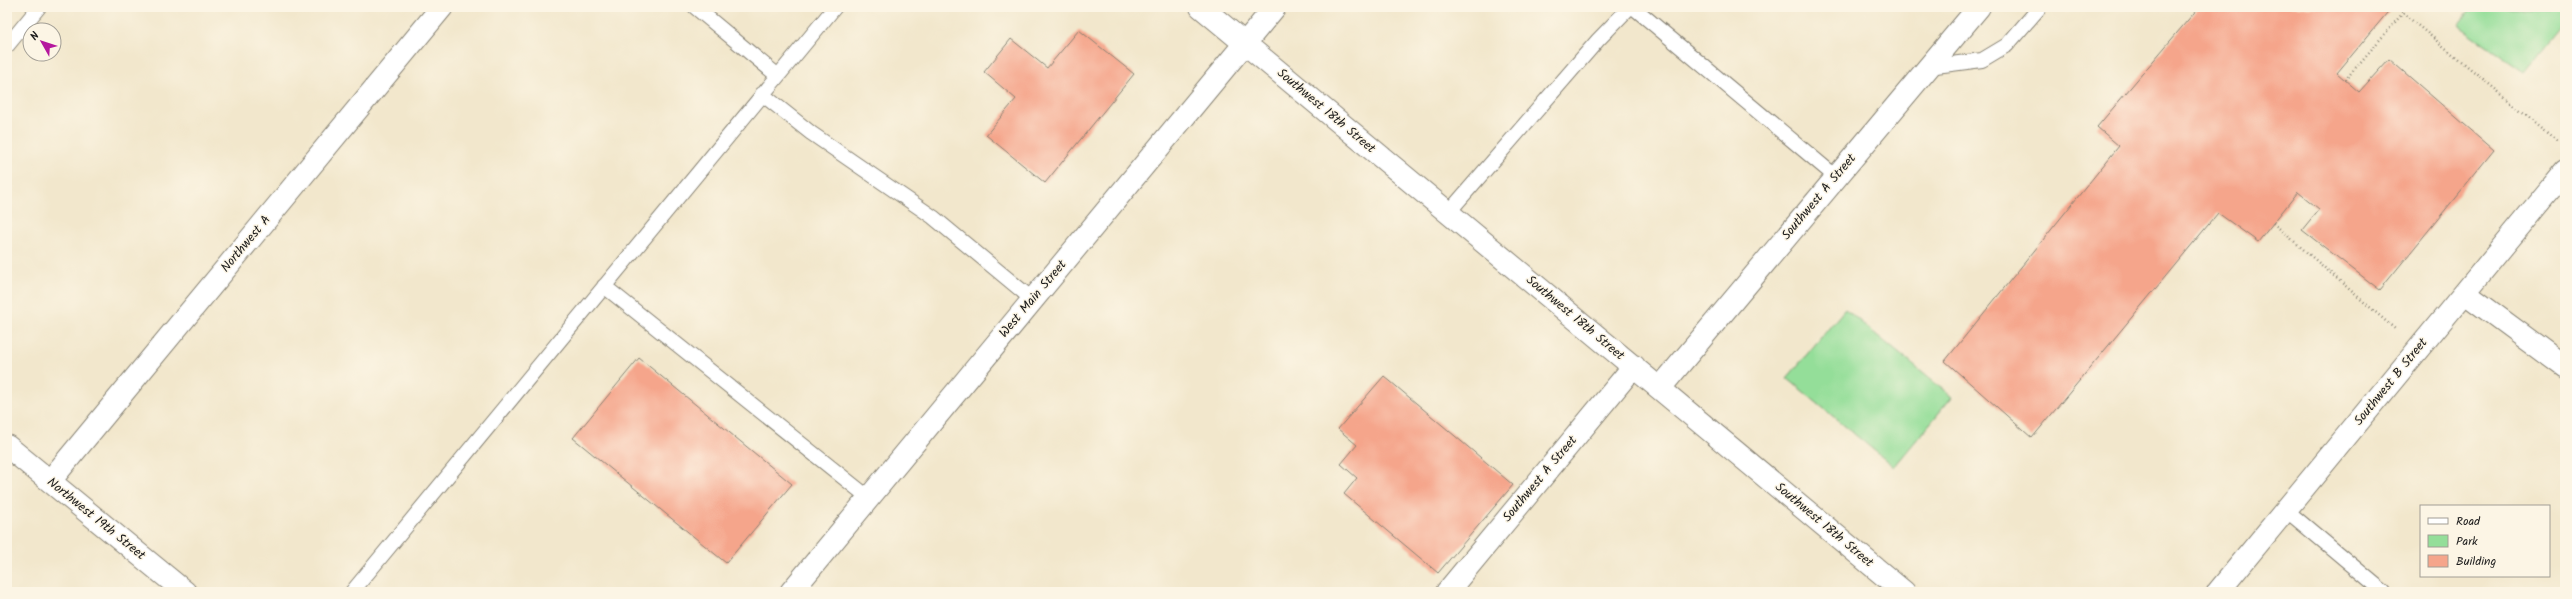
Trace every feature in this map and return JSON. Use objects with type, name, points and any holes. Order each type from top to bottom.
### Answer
[{"type":"street","name":"Northwest A","points":[[50,481],[442,7]]},
{"type":"street","name":"Southwest 18th Street","points":[[1201,7],[1904,592]]},
{"type":"street","name":"West Main Street","points":[[791,592],[1275,7]]},
{"type":"street","name":"Southwest A Street","points":[[1660,388],[1979,7]]},
{"type":"street","name":"Southwest B Street","points":[[2218,592],[2565,172]]},
{"type":"street","points":[[2465,293],[2565,367]]},
{"type":"street","name":"Southwest A Street","points":[[1447,592],[1634,366]]},
{"type":"street","name":"Northwest 19th Street","points":[[7,446],[185,592]]},
{"type":"lane","points":[[7,46],[39,7]]},
{"type":"lane","points":[[695,7],[778,76]]},
{"type":"lane","points":[[352,592],[835,7]]},
{"type":"lane","points":[[1448,213],[1598,40],[1632,7],[1836,177]]},
{"type":"lane","points":[[1928,67],[1982,60],[2007,46],[2040,7]]},
{"type":"lane","points":[[762,94],[811,133],[933,217],[1033,300]]},
{"type":"lane","points":[[604,286],[869,498]]},
{"type":"lane","points":[[2286,510],[2384,592]]},
{"type":"path","points":[[2345,80],[2403,12],[2559,142]]},
{"type":"path","points":[[2273,223],[2418,350]]},
{"type":"green space","points":[[2472,7],[2565,7],[2565,23],[2525,72],[2458,25]]},
{"type":"green space","points":[[1845,309],[1952,397],[1894,467],[1787,378]]},
{"type":"building","points":[[2199,7],[2392,7],[2337,73],[2359,92],[2389,59],[2494,150],[2380,290],[2302,230],[2319,209],[2298,192],[2258,242],[2218,213],[2032,438],[1945,361],[2119,146],[2097,127]]},
{"type":"building","points":[[1079,30],[1134,74],[1045,183],[986,135],[1016,99],[984,72],[1011,39],[1047,68]]},
{"type":"building","points":[[639,358],[792,484],[726,563],[573,438]]},
{"type":"building","points":[[1384,376],[1513,485],[1438,573],[1344,494],[1357,478],[1341,464],[1357,445],[1338,429]]}]
